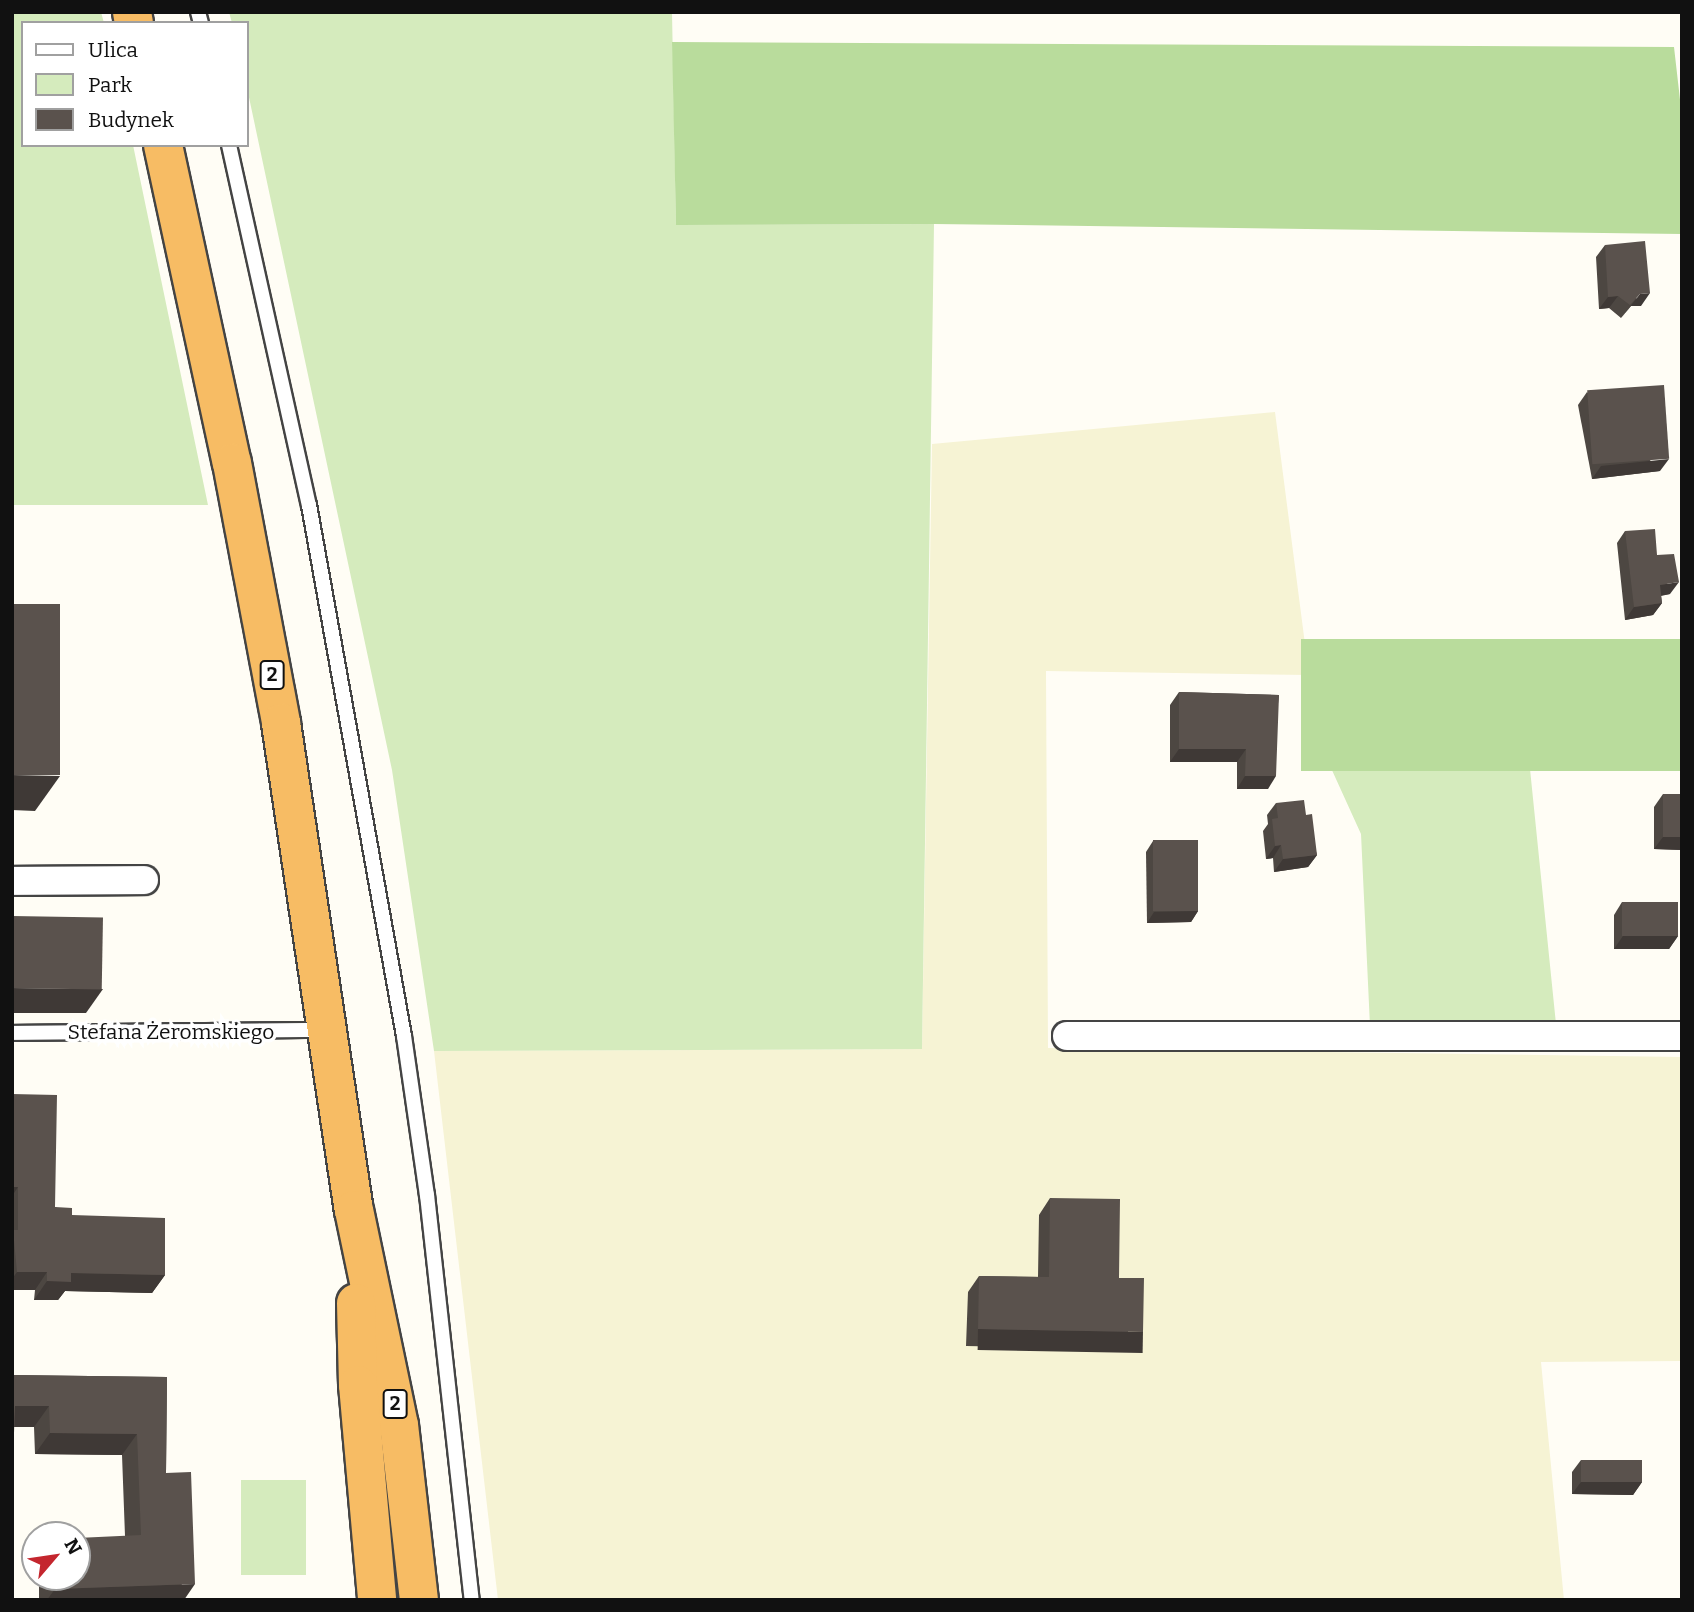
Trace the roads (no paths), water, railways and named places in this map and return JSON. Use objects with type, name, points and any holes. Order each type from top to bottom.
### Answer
[{"type":"highway","name":"2","points":[[163,147],[256,583],[329,1030],[354,1210],[400,1425],[419,1600]]},
{"type":"highway","name":"2","points":[[354,1210],[358,1385],[377,1600]]},
{"type":"street","points":[[12,881],[144,880]]},
{"type":"street","points":[[1067,1036],[1682,1036]]},
{"type":"lane","points":[[229,147],[309,505],[404,1036],[427,1195],[472,1600]]},
{"type":"lane","name":"Stefana Żeromskiego","points":[[12,1032],[329,1030]]}]
